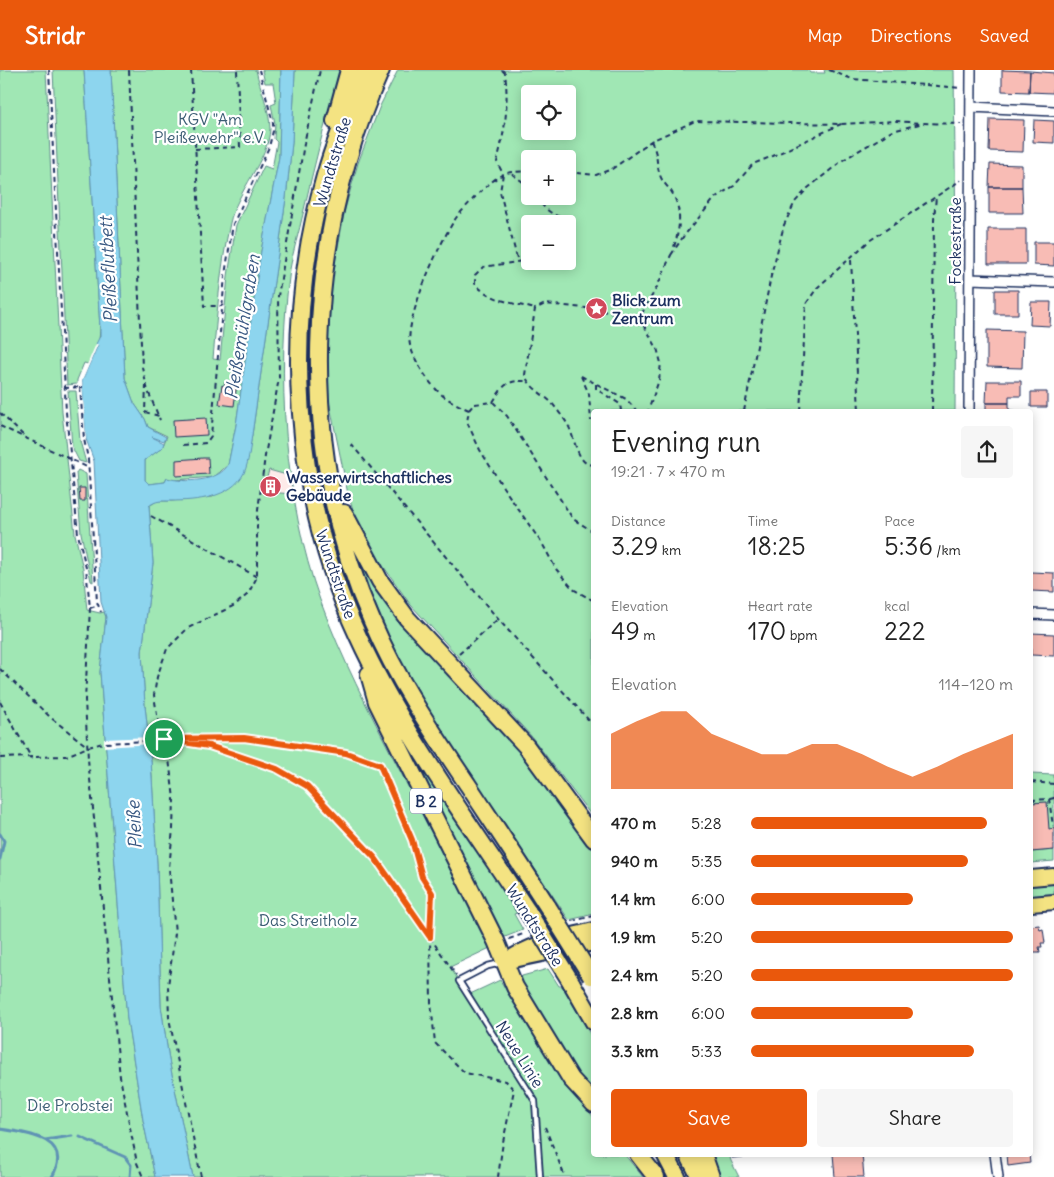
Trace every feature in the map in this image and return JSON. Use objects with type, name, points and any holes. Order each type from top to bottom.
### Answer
[{"type":"highway","points":[[325,175],[339,101],[349,70]]},
{"type":"highway","name":"Wundtstraße","points":[[366,70],[349,107],[325,175],[304,278],[300,323],[300,405],[308,469],[321,534],[342,598],[358,636],[407,728],[528,912],[591,1017]]},
{"type":"highway","name":"Wundtstraße","points":[[381,70],[372,91],[344,176],[333,226],[323,288],[319,327],[320,396],[331,486],[352,566],[372,621],[393,663],[436,737],[548,906],[591,977]]},
{"type":"highway","points":[[372,91],[386,70]]},
{"type":"highway","points":[[331,486],[380,581],[407,618],[526,746],[591,835]]},
{"type":"highway","name":"B 2","points":[[358,636],[377,702],[505,962],[515,987],[549,1046],[571,1079],[591,1101]]},
{"type":"highway","points":[[640,1157],[656,1177]]},
{"type":"highway","points":[[667,1157],[677,1177]]},
{"type":"highway","points":[[690,1157],[700,1177]]},
{"type":"highway","points":[[704,1157],[711,1177]]},
{"type":"main road","points":[[1033,878],[1054,876]]},
{"type":"main road","points":[[1033,904],[1054,902]]},
{"type":"main road","points":[[505,962],[531,946],[591,931]]},
{"type":"main road","points":[[505,962],[542,956],[591,944]]},
{"type":"street","name":"Fockestraße","points":[[969,409],[971,70]]},
{"type":"street","points":[[971,107],[1054,111]]},
{"type":"street","points":[[970,279],[1054,282]]},
{"type":"street","points":[[1033,614],[1054,615]]},
{"type":"street","points":[[995,1157],[998,1177]]},
{"type":"lane","points":[[459,981],[488,966],[505,962]]},
{"type":"lane","name":"Neue Linie","points":[[459,981],[535,1101],[540,1177]]},
{"type":"path","points":[[49,70],[64,388],[78,534],[88,586],[90,608],[85,700],[88,747],[120,1077],[126,1116],[137,1164],[143,1177]]},
{"type":"path","points":[[129,70],[142,367],[160,420]]},
{"type":"path","points":[[191,70],[204,306],[222,306]]},
{"type":"path","points":[[195,149],[240,147],[237,70]]},
{"type":"path","points":[[183,445],[206,443],[211,436],[222,306],[235,218],[269,147],[273,131],[271,115],[259,70]]},
{"type":"path","points":[[200,1177],[169,1018],[168,986],[175,933],[168,868],[173,829],[174,799],[164,739],[157,715],[154,695],[157,677],[167,649],[188,628],[235,605],[248,594],[257,577],[257,518],[265,456],[279,378],[278,296],[304,144],[320,70]]},
{"type":"path","points":[[502,70],[508,98],[506,128],[497,162],[503,174],[500,192],[518,262]]},
{"type":"path","points":[[829,70],[852,79],[971,89]]},
{"type":"path","points":[[576,173],[596,175],[612,169],[651,141],[695,121],[841,124],[896,121],[970,124]]},
{"type":"path","points":[[744,409],[771,276],[784,225],[795,202],[808,188],[843,160],[892,130],[923,123]]},
{"type":"path","points":[[671,255],[682,237],[716,197],[734,186],[753,164],[841,124]]},
{"type":"path","points":[[637,322],[657,287],[671,255],[678,234],[680,215],[672,192],[660,176],[658,154],[651,141]]},
{"type":"path","points":[[469,410],[442,395],[417,364],[410,344],[408,330],[442,242],[452,226],[477,196],[503,174],[521,172]]},
{"type":"path","points":[[511,173],[521,180]]},
{"type":"path","points":[[800,409],[806,304],[817,288],[869,241],[970,174]]},
{"type":"path","points":[[932,409],[934,220],[936,196]]},
{"type":"path","points":[[544,205],[550,212],[558,215]]},
{"type":"path","points":[[850,260],[859,409]]},
{"type":"path","points":[[521,262],[483,267],[475,275],[475,284],[483,293],[535,309],[545,304],[596,310],[645,326],[661,363],[659,380],[649,409]]},
{"type":"path","points":[[535,309],[525,375],[527,381],[551,402],[568,425],[580,457],[584,463],[591,465]]},
{"type":"path","points":[[591,411],[589,394],[581,376],[626,399],[635,409]]},
{"type":"path","points":[[493,402],[502,388],[512,380],[527,381]]},
{"type":"path","points":[[146,382],[145,412],[158,416]]},
{"type":"path","points":[[596,384],[596,389],[620,404],[621,409]]},
{"type":"path","points":[[64,388],[81,387],[84,439],[89,468],[96,585],[98,605],[101,612]]},
{"type":"path","points":[[493,402],[474,404],[469,410],[467,422],[480,450],[556,569],[573,589],[591,599]]},
{"type":"path","points":[[493,402],[515,426],[573,519],[591,530]]},
{"type":"path","points":[[0,413],[25,437]]},
{"type":"path","points":[[0,426],[89,468]]},
{"type":"path","points":[[351,444],[498,619],[591,723]]},
{"type":"path","points":[[152,516],[257,577]]},
{"type":"path","points":[[88,586],[96,585]]},
{"type":"path","points":[[89,595],[97,595]]},
{"type":"path","points":[[90,608],[98,605]]},
{"type":"path","points":[[449,663],[498,619]]},
{"type":"path","points":[[0,669],[50,716],[88,747]]},
{"type":"path","points":[[0,702],[32,758]]},
{"type":"path","points":[[0,758],[66,756],[103,743],[164,739],[244,738],[346,753],[380,765],[412,840],[422,877],[432,893],[430,937],[431,1003],[435,1044],[465,1073],[506,1081],[514,1090],[498,1177]]},
{"type":"path","points":[[164,739],[209,746],[277,769],[307,786],[375,858],[459,981]]},
{"type":"path","points":[[1033,782],[1054,784]]},
{"type":"path","points":[[1033,800],[1054,798],[1054,794]]},
{"type":"path","points":[[1049,799],[1052,826]]},
{"type":"path","points":[[535,1101],[565,1177]]},
{"type":"shaded area","points":[[269,470],[290,476],[293,494],[280,493],[264,488]]},
{"type":"green space","name":"Die Probstei","points":[[0,70],[46,70],[62,412],[75,534],[83,569],[87,610],[104,612],[106,617],[100,672],[127,1019],[143,1120],[155,1177],[0,1177]]},
{"type":"green space","points":[[53,70],[84,70],[100,328],[99,341],[88,364],[84,363],[77,384],[67,385]]},
{"type":"green space","name":"KGV \"Am Pleißewehr\" e.V.","points":[[111,70],[256,70],[267,107],[270,129],[264,152],[233,212],[230,223],[221,274],[213,359],[220,360],[228,276],[236,225],[264,166],[272,169],[277,142],[274,139],[275,123],[271,105],[276,103],[273,83],[265,83],[262,70],[281,70],[279,157],[261,251],[236,425],[228,465],[214,477],[174,480],[167,478],[165,482],[149,484],[145,480],[145,460],[162,448],[167,436],[148,427],[134,403],[125,378]]},
{"type":"green space","name":"Das Streitholz","points":[[295,70],[340,70],[320,142],[291,262],[286,309],[284,394],[286,436],[298,521],[308,561],[320,600],[346,663],[490,948],[450,967],[468,995],[500,980],[548,1058],[591,1114],[591,1157],[626,1157],[643,1177],[193,1177],[169,1060],[161,1006],[157,864],[142,652],[153,563],[149,506],[157,501],[213,497],[248,457],[286,198],[292,143]],"holes":[[[269,470],[290,476],[293,494],[280,493],[264,488]]]},
{"type":"green space","points":[[398,70],[808,70],[810,73],[825,73],[824,70],[954,70],[955,409],[591,409],[591,815],[531,736],[410,604],[367,543],[349,499],[328,396],[328,331],[332,279],[345,209],[358,163],[380,106]]},
{"type":"green space","points":[[68,391],[76,391],[80,441],[86,463],[79,461],[72,447]]},
{"type":"green space","points":[[78,470],[86,474],[93,582],[91,581],[81,533],[76,473]]},
{"type":"green space","points":[[350,536],[522,749],[591,842],[591,915],[569,920],[430,713],[405,672],[366,583]]},
{"type":"green space","points":[[397,732],[430,775],[460,820],[517,913],[514,914],[523,930],[500,939]]},
{"type":"green space","points":[[1033,774],[1054,775],[1054,838],[1033,838]]},
{"type":"green space","points":[[1054,850],[1054,861],[1033,863],[1033,852]]},
{"type":"green space","points":[[1054,882],[1054,896],[1033,898],[1033,884]]},
{"type":"green space","points":[[548,969],[559,986],[562,986],[591,1036],[591,1089],[562,1053],[520,983],[522,976]]},
{"type":"green space","points":[[713,1157],[730,1157],[739,1177],[721,1177]]},
{"type":"water","points":[[84,70],[111,70],[125,378],[134,403],[148,427],[166,437],[164,441],[152,437],[164,443],[162,448],[145,460],[145,480],[149,484],[165,482],[167,478],[191,481],[209,478],[223,471],[228,465],[236,425],[261,251],[279,157],[281,70],[295,70],[292,143],[286,198],[246,469],[231,488],[222,493],[202,499],[159,501],[149,506],[153,563],[142,652],[157,864],[161,1006],[169,1060],[193,1177],[155,1177],[143,1120],[127,1019],[100,672],[106,617],[101,602],[94,461],[86,439],[82,381],[100,336]]},
{"type":"pier","points":[[96,344],[98,344],[82,381],[86,439],[83,439],[80,381]]},
{"type":"pier","points":[[151,737],[152,744],[104,747],[104,739]]},
{"type":"building","points":[[1002,70],[1030,71],[1029,92],[1002,91]]},
{"type":"building","points":[[1030,71],[1054,73],[1053,93],[1029,92]]},
{"type":"building","points":[[990,119],[1024,120],[1023,152],[989,151]]},
{"type":"building","points":[[1034,120],[1054,121],[1054,143],[1033,142]]},
{"type":"building","points":[[990,164],[1022,165],[1022,187],[989,187]]},
{"type":"building","points":[[989,187],[1022,187],[1023,213],[989,213]]},
{"type":"building","points":[[988,229],[1026,229],[1026,264],[988,264]]},
{"type":"building","points":[[1034,242],[1054,242],[1054,266],[1034,265]]},
{"type":"building","points":[[995,290],[1018,290],[1018,314],[995,314]]},
{"type":"building","points":[[1031,302],[1051,302],[1050,326],[1030,325]]},
{"type":"building","points":[[987,330],[1023,331],[1022,368],[987,367]]},
{"type":"building","points":[[987,381],[1021,381],[1021,396],[1009,396],[1009,403],[986,403]]},
{"type":"building","points":[[225,382],[237,383],[234,406],[219,404],[222,385],[224,386]]},
{"type":"building","points":[[1031,392],[1047,392],[1047,407],[1031,407]]},
{"type":"building","points":[[986,403],[1009,403],[1009,409],[986,409]]},
{"type":"building","points":[[206,418],[207,435],[174,437],[173,420]]},
{"type":"building","points":[[208,458],[209,474],[176,476],[176,460]]},
{"type":"building","name":"Wasserwirtschaftliches Gebäude","points":[[267,480],[276,483],[273,491],[264,488]]},
{"type":"building","points":[[79,488],[85,488],[85,501],[80,501]]},
{"type":"building","points":[[1033,572],[1054,573],[1054,592],[1033,591]]},
{"type":"building","points":[[1033,633],[1054,634],[1054,656],[1033,655]]},
{"type":"building","points":[[1047,802],[1049,829],[1054,828],[1054,850],[1033,852],[1033,803]]},
{"type":"building","points":[[1039,925],[1040,930],[1043,929],[1045,943],[1041,943],[1042,947],[1039,947],[1040,952],[1033,952],[1033,926]]},
{"type":"building","points":[[833,1157],[862,1157],[864,1177],[835,1177]]},
{"type":"building","points":[[1007,1157],[1029,1157],[1030,1163],[1008,1166]]},
{"type":"waterway","points":[[0,834],[4,841],[0,859]]},
{"type":"waterway","points":[[0,1129],[34,1136],[52,1146],[57,1154],[57,1164],[52,1177]]},
{"type":"waterway","points":[[45,1140],[72,1136]]},
{"type":"waterway","points":[[80,1137],[125,1157],[131,1165],[130,1177]]},
{"type":"place","name":"Blick zum Zentrum","points":[[596,309]]},
{"type":"place","name":"Wasserwirtschaftliches Gebäude","points":[[270,486]]},
{"type":"route","points":[[244,738],[346,753],[380,765],[412,840],[422,877],[432,893],[430,937],[375,858],[307,786],[277,769],[209,746],[164,739],[244,738]]},
{"type":"water label","name":"Pleißeflutbett","points":[[108,270]]},
{"type":"water label","name":"Pleißemühlgraben","points":[[242,327]]},
{"type":"water label","name":"Pleiße","points":[[134,825]]}]
